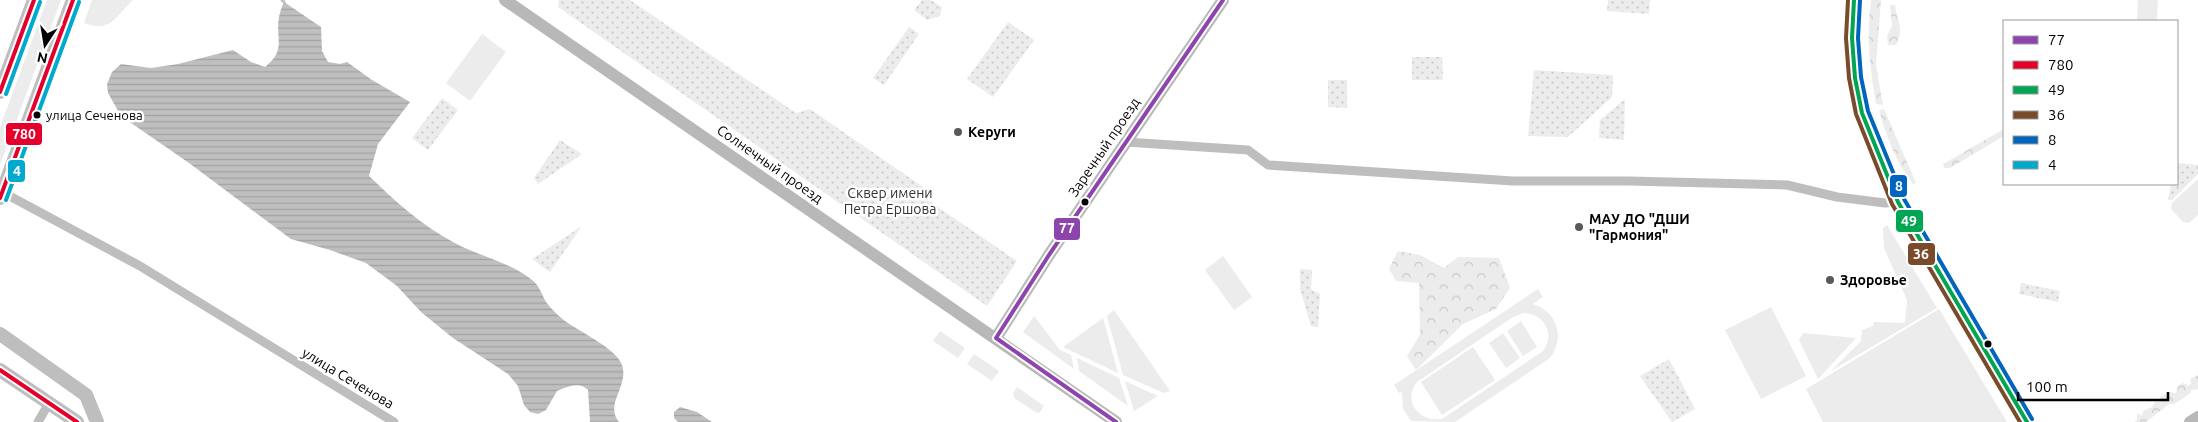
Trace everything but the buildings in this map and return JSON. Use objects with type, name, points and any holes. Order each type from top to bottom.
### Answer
[{"type":"main road","points":[[0,92],[34,0]]},
{"type":"main road","points":[[1,195],[73,0]]},
{"type":"main road","points":[[0,334],[86,396],[97,422]]},
{"type":"main road","points":[[0,370],[77,422]]},
{"type":"street","name":"Солнечный проезд","points":[[504,0],[1116,422]]},
{"type":"street","name":"Заречный проезд","points":[[996,338],[1049,255],[1223,0]]},
{"type":"street","points":[[1854,0],[1852,38],[1855,78],[1862,113],[1898,202],[2027,422]]},
{"type":"street","points":[[1126,142],[1248,150],[1268,164],[1278,165],[1512,181],[1630,181],[1787,185],[1837,197],[1885,203],[1898,202]]},
{"type":"street","name":"улица Сеченова","points":[[1,195],[140,266],[394,422]]},
{"type":"street","points":[[38,422],[48,403]]},
{"type":"street","points":[[2190,422],[2198,417]]},
{"type":"green space","points":[[47,0],[61,0],[0,165],[0,127]]},
{"type":"green space","points":[[92,0],[133,0],[112,22],[107,25],[93,26],[84,23]]},
{"type":"green space","name":"Сквер имени Петра Ершова","points":[[559,0],[630,0],[796,113],[810,109],[923,187],[923,197],[1017,261],[987,306],[558,7]]},
{"type":"green space","points":[[922,0],[931,0],[942,7],[940,16],[927,20],[914,10]]},
{"type":"green space","points":[[1608,0],[1650,0],[1649,14],[1607,11]]},
{"type":"green space","points":[[1871,0],[1881,0],[1876,66],[1883,105],[1876,104],[1870,65],[1869,26]]},
{"type":"green space","points":[[2138,0],[2158,0],[2157,20],[2137,20]]},
{"type":"green space","points":[[1890,5],[1895,5],[1900,25],[1899,39],[1896,45],[1888,45],[1887,36],[1892,26]]},
{"type":"green space","points":[[1008,22],[1034,40],[993,97],[967,79]]},
{"type":"green space","points":[[909,27],[919,34],[884,85],[873,78]]},
{"type":"green space","points":[[482,34],[506,52],[470,101],[446,83]]},
{"type":"green space","points":[[1412,57],[1442,57],[1443,80],[1412,80]]},
{"type":"green space","points":[[1534,70],[1613,75],[1612,97],[1568,137],[1528,136]]},
{"type":"green space","points":[[1328,80],[1347,80],[1347,108],[1328,107]]},
{"type":"green space","points":[[442,98],[458,110],[428,150],[412,138]]},
{"type":"green space","points":[[1625,99],[1624,140],[1599,138],[1600,120]]},
{"type":"green space","points":[[1884,109],[1916,183],[1913,184],[1907,176],[1892,148],[1879,110]]},
{"type":"green space","points":[[2003,130],[2003,137],[1950,168],[1944,168],[1943,164]]},
{"type":"green space","points":[[560,140],[582,154],[538,184],[534,178]]},
{"type":"green space","points":[[2178,163],[2198,165],[2198,174],[2172,200],[2168,200],[2171,185],[2178,185]]},
{"type":"green space","points":[[2198,179],[2198,215],[2189,223],[2183,222],[2171,209],[2172,203]]},
{"type":"green space","points":[[1887,225],[1937,308],[1831,371],[1861,341],[1862,330],[1873,326],[1874,322],[1905,323],[1907,300],[1884,248],[1883,228]]},
{"type":"green space","points":[[582,226],[550,272],[532,259]]},
{"type":"green space","points":[[1398,251],[1420,255],[1444,268],[1458,257],[1499,258],[1510,288],[1496,309],[1463,324],[1416,370],[1407,356],[1420,335],[1419,283],[1396,281],[1389,269]]},
{"type":"green space","points":[[1223,256],[1252,297],[1234,310],[1205,270]]},
{"type":"green space","points":[[1300,269],[1312,270],[1311,289],[1320,294],[1318,327],[1311,326],[1300,289]]},
{"type":"green space","points":[[2021,283],[2060,291],[2058,302],[2019,294]]},
{"type":"green space","points":[[1538,289],[1543,297],[1533,304],[1542,308],[1553,319],[1558,334],[1555,350],[1550,358],[1455,422],[1411,421],[1403,409],[1402,392],[1399,393],[1394,385]],"holes":[[[1523,313],[1537,317],[1546,326],[1548,338],[1543,351],[1442,419],[1426,417],[1415,409],[1411,396],[1417,382],[1513,317]]]},
{"type":"green space","points":[[1771,307],[1806,376],[1761,399],[1725,330]]},
{"type":"green space","points":[[1939,309],[2007,422],[1823,422],[1806,389]]},
{"type":"green space","points":[[1114,310],[1170,391],[1164,393],[1123,375],[1107,316]]},
{"type":"green space","points":[[1034,316],[1060,350],[1071,355],[1074,369],[1023,332]]},
{"type":"green space","points":[[1103,318],[1118,373],[1063,347]]},
{"type":"green space","points":[[1521,321],[1537,347],[1523,356],[1507,331]]},
{"type":"green space","points":[[940,331],[965,348],[958,358],[933,341]]},
{"type":"green space","points":[[1503,333],[1520,358],[1506,368],[1489,343]]},
{"type":"green space","points":[[1803,333],[1856,338],[1818,379],[1799,340]]},
{"type":"green space","points":[[1473,347],[1495,380],[1442,415],[1421,382]]},
{"type":"green space","points":[[974,354],[999,371],[992,381],[967,364]]},
{"type":"green space","points":[[1077,358],[1119,378],[1128,406],[1079,371]]},
{"type":"green space","points":[[1669,359],[1695,409],[1672,422],[1640,376]]},
{"type":"green space","points":[[2198,375],[2198,389],[2191,390],[2191,393],[2174,404],[2169,404],[2146,422],[2134,422],[2137,420],[2137,413],[2142,416],[2143,411],[2152,407],[2155,401],[2159,402],[2160,397],[2169,392],[2176,393],[2178,386],[2183,383],[2189,386],[2191,383],[2190,379]]},
{"type":"green space","points":[[1125,381],[1158,396],[1134,411]]},
{"type":"green space","points":[[1017,387],[1044,406],[1040,412],[1037,413],[1014,398],[1013,393]]},
{"type":"shaded area","points":[[284,2],[321,27],[322,51],[328,62],[340,64],[347,62],[372,80],[410,102],[378,144],[369,176],[430,228],[463,247],[514,268],[532,280],[546,302],[558,315],[610,350],[620,361],[623,369],[623,377],[614,408],[619,422],[590,422],[588,390],[577,385],[557,391],[546,410],[538,414],[530,412],[524,405],[518,386],[508,374],[453,338],[421,312],[397,286],[366,263],[291,239],[189,163],[121,116],[108,93],[107,84],[112,72],[121,64],[151,68],[178,64],[233,50],[251,62],[265,67],[272,61],[278,49],[278,24]]},
{"type":"shaded area","points":[[680,407],[697,412],[712,422],[678,422],[674,418],[674,412]]},
{"type":"transit line","name":"780","points":[[0,92],[34,0]]},
{"type":"transit line","name":"780","points":[[0,198],[73,0]]},
{"type":"transit line","name":"77","points":[[1116,422],[996,338],[1049,255],[1223,0]]},
{"type":"transit line","name":"36","points":[[1848,0],[1846,38],[1849,78],[1856,114],[1892,204],[2020,422]]},
{"type":"transit line","name":"49","points":[[1854,0],[1852,38],[1855,78],[1862,113],[1898,202],[2027,422]]},
{"type":"transit line","name":"8","points":[[1860,0],[1858,38],[1861,77],[1868,111],[1904,199],[2032,419]]},
{"type":"transit line","name":"4","points":[[6,94],[40,2]]},
{"type":"transit line","name":"4","points":[[6,200],[79,2]]},
{"type":"transit line","name":"780","points":[[0,370],[77,422]]},
{"type":"place","name":"улица Сеченова","points":[[37,115]]},
{"type":"place","name":"Керуги","points":[[958,132]]},
{"type":"place","name":"МАУ ДО \"ДШИ \"Гармония\"","points":[[1579,227]]},
{"type":"place","name":"Здоровье","points":[[1830,280]]}]
